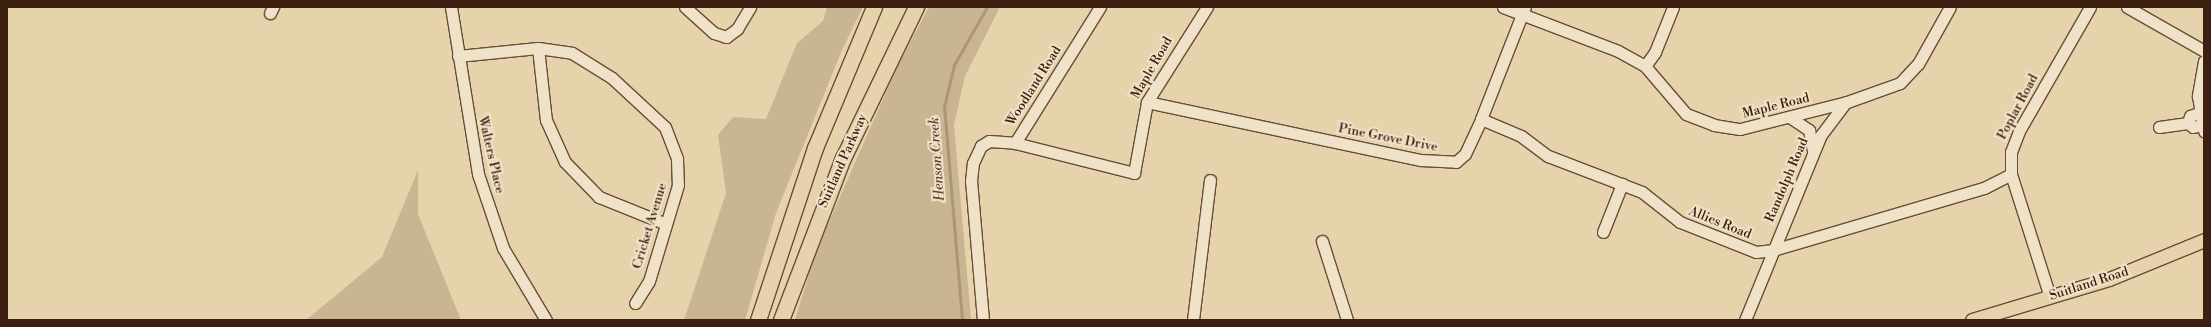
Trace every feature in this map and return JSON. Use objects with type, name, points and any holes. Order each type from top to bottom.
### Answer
[{"type":"highway","name":"Suitland Parkway","points":[[758,320],[815,148],[874,7]]},
{"type":"highway","name":"Suitland Parkway","points":[[781,320],[840,165],[916,7]]},
{"type":"main road","name":"Suitland Road","points":[[1972,320],[2129,272],[2204,240]]},
{"type":"street","name":"Walters Place","points":[[451,7],[478,174],[500,241],[546,320]]},
{"type":"street","points":[[685,7],[714,33],[726,37],[737,29],[750,7]]},
{"type":"street","name":"Woodland Road","points":[[983,320],[972,163],[981,146],[989,141],[1015,143],[1100,7]]},
{"type":"street","name":"Maple Road","points":[[1015,143],[1134,173],[1147,102],[1207,7]]},
{"type":"street","name":"Maple Road","points":[[1503,7],[1524,11],[1618,51],[1645,66],[1686,114],[1698,120],[1740,129],[1791,118],[1847,102],[1906,78],[1950,7]]},
{"type":"street","points":[[1645,66],[1655,52],[1673,7]]},
{"type":"street","name":"Poplar Road","points":[[2050,297],[2011,174],[2010,163],[2015,138],[2090,7]]},
{"type":"street","points":[[2127,7],[2204,51]]},
{"type":"street","name":"Pine Grove Drive","points":[[1147,102],[1449,163],[1461,159],[1481,119],[1524,11]]},
{"type":"street","name":"Cricket Avenue","points":[[458,56],[538,48],[558,49],[588,62],[612,78],[659,120],[671,140],[678,170],[678,185],[648,281],[635,303]]},
{"type":"street","points":[[538,48],[550,134],[578,179],[599,197],[666,224]]},
{"type":"street","points":[[2159,127],[2188,123],[2193,127],[2203,128],[2199,113],[2198,96],[2204,62]]},
{"type":"street","name":"Randolph Road","points":[[1745,320],[1772,250],[1813,153],[1835,113],[1847,102]]},
{"type":"street","points":[[2188,123],[2190,116],[2199,113]]},
{"type":"street","points":[[1791,118],[1809,130],[1813,153]]},
{"type":"street","name":"Allies Road","points":[[1481,119],[1521,136],[1548,156],[1622,184],[1651,198],[1680,222],[1748,250],[1772,250],[1984,188],[2011,174]]},
{"type":"street","points":[[1194,320],[1210,180]]},
{"type":"street","points":[[1603,232],[1622,184]]},
{"type":"street","points":[[1322,241],[1347,320]]},
{"type":"shaded area","points":[[827,7],[863,7],[842,50],[776,213],[745,320],[684,320],[726,193],[718,135],[733,117],[766,119],[797,43],[823,21]]},
{"type":"shaded area","points":[[929,7],[1000,7],[965,76],[954,125],[971,320],[795,320],[816,251],[899,63]]},
{"type":"shaded area","points":[[418,170],[418,214],[461,320],[306,320],[382,257]]},
{"type":"waterway","name":"Henson Creek","points":[[962,320],[944,107],[954,65],[987,7]]}]
